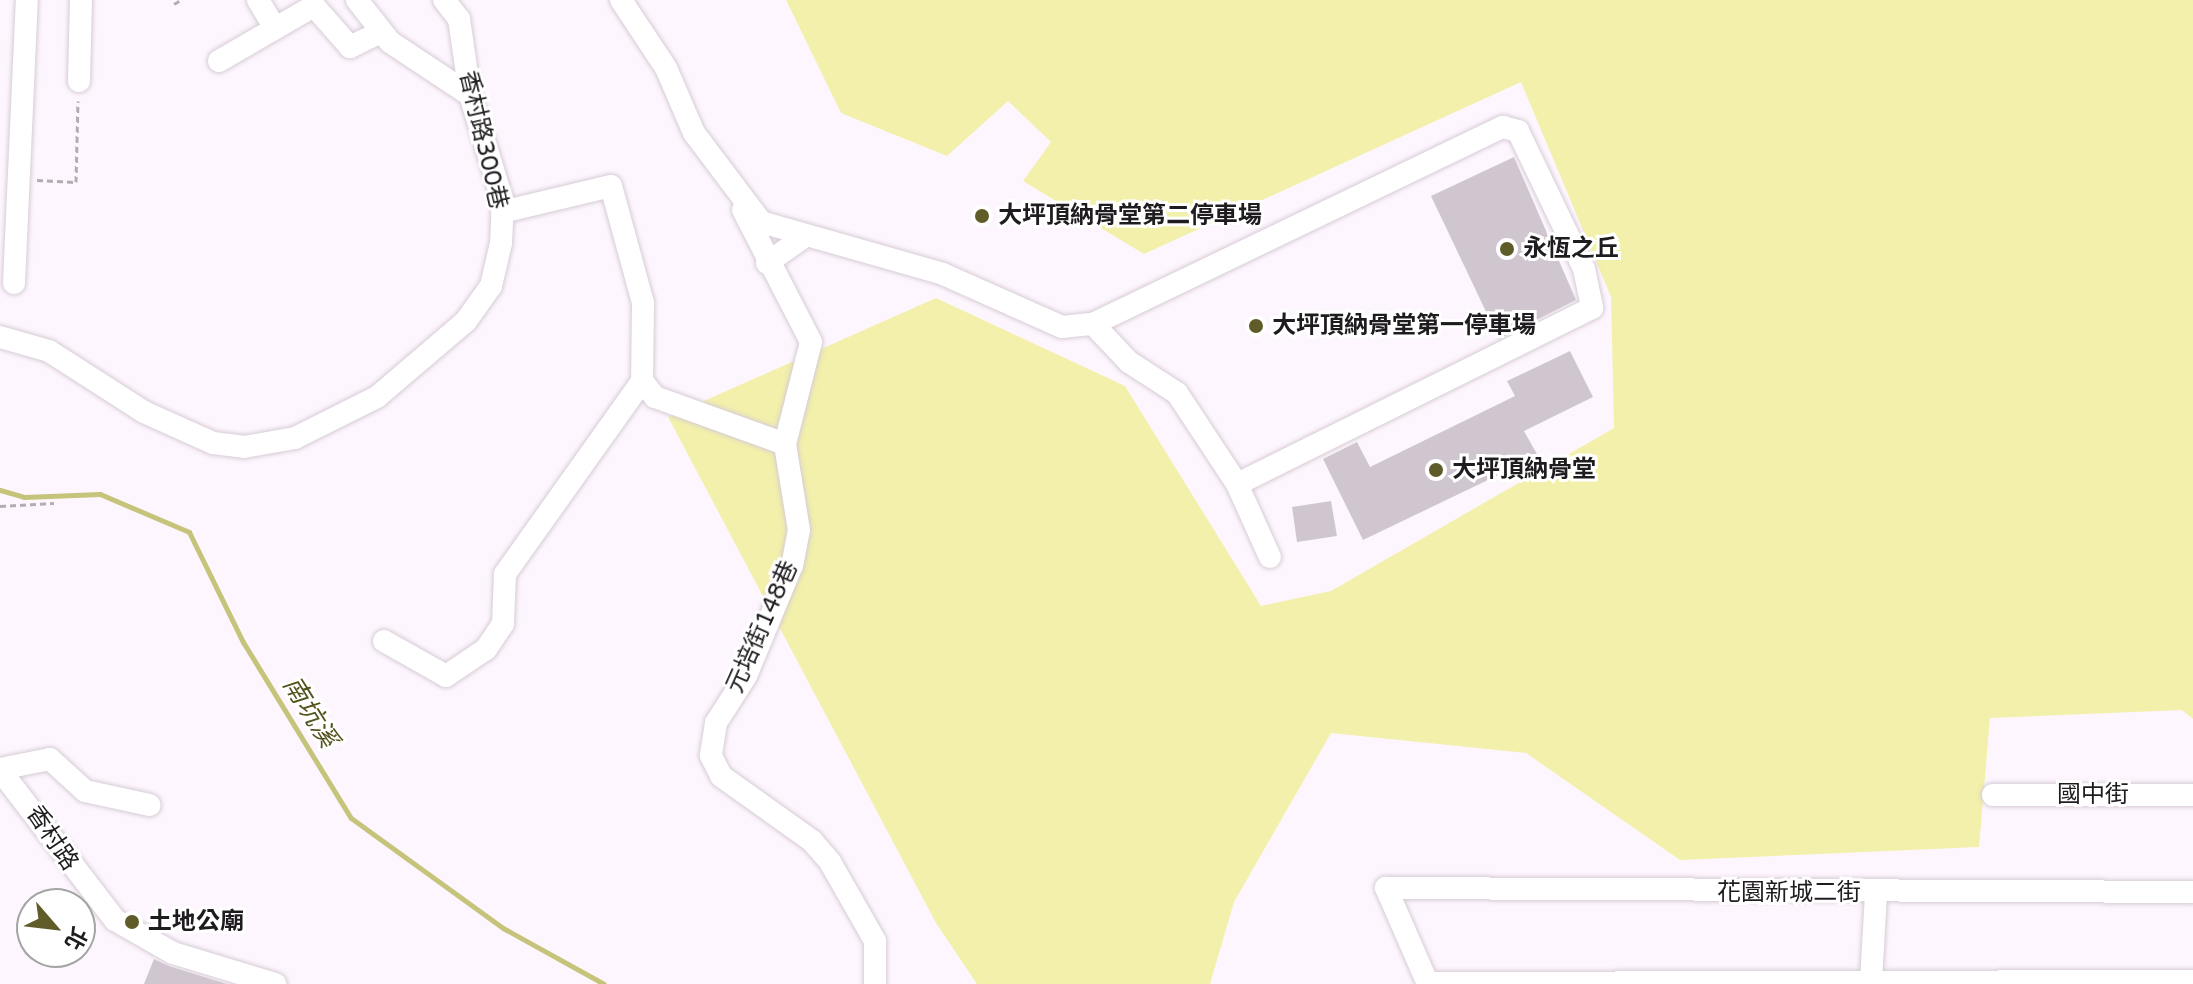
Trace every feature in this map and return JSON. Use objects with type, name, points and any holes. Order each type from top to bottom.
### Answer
[{"type":"street","points":[[14,283],[11,179],[27,0]]},
{"type":"street","points":[[79,81],[81,0]]},
{"type":"street","points":[[258,0],[275,28]]},
{"type":"street","points":[[357,0],[381,32],[470,95]]},
{"type":"street","name":"香村路300巷","points":[[0,337],[49,351],[144,412],[213,443],[244,447],[295,438],[377,397],[466,321],[491,286],[502,212],[470,95],[459,19],[444,0]]},
{"type":"street","points":[[621,0],[741,205],[761,222],[804,237],[943,274],[1034,321],[1093,324],[1503,127],[1518,131],[1584,269],[1592,308],[1446,376],[1237,484]]},
{"type":"street","points":[[219,61],[314,6],[350,47],[381,32]]},
{"type":"street","points":[[384,641],[446,676],[486,649],[503,624],[505,574],[642,381],[643,303],[611,186],[502,212]]},
{"type":"street","name":"元培街148巷","points":[[741,205],[767,263],[811,342],[785,444],[799,530],[792,565],[746,676],[716,723],[711,756],[721,776],[812,841],[830,862],[875,941],[875,984]]},
{"type":"street","points":[[767,263],[804,237]]},
{"type":"street","points":[[1093,324],[1129,362],[1177,393],[1237,484],[1270,557]]},
{"type":"street","points":[[642,381],[655,397],[785,444]]},
{"type":"street","points":[[0,770],[50,759],[85,791],[149,805]]},
{"type":"street","name":"香村路","points":[[0,770],[115,920],[173,953],[231,976],[275,984]]},
{"type":"street","name":"國中街","points":[[1993,795],[2193,795]]},
{"type":"street","name":"花園新城二街","points":[[1428,984],[1386,888],[1876,893],[2193,892]]},
{"type":"street","points":[[1871,981],[1876,893]]},
{"type":"street","points":[[1428,984],[2193,981]]},
{"type":"path","points":[[174,4],[181,0]]},
{"type":"path","points":[[11,179],[76,182],[79,81]]},
{"type":"path","points":[[0,506],[54,503]]},
{"type":"shaded area","points":[[786,0],[2193,0],[2193,719],[2182,710],[1990,718],[1979,847],[1680,860],[1526,753],[1331,733],[1234,902],[1210,984],[977,984],[936,923],[668,417],[936,298],[1125,386],[1261,606],[1331,591],[1614,428],[1611,297],[1521,82],[1144,254],[1023,181],[1051,142],[1008,101],[947,156],[841,113]]},
{"type":"building","name":"永恆之丘","points":[[1514,157],[1576,300],[1499,339],[1431,196]]},
{"type":"building","name":"大坪頂納骨堂","points":[[1570,351],[1593,397],[1524,431],[1538,456],[1363,540],[1323,459],[1357,442],[1370,467],[1515,396],[1507,381]]},
{"type":"building","points":[[1331,501],[1337,536],[1297,542],[1292,507]]},
{"type":"building","points":[[154,959],[169,966],[227,984],[144,984]]},
{"type":"waterway","name":"南坑溪","points":[[0,490],[24,497],[100,494],[189,532],[243,642],[351,818],[503,928],[604,984]]},
{"type":"place","name":"大坪頂納骨堂第二停車場","points":[[982,216]]},
{"type":"place","name":"永恆之丘","points":[[1507,249]]},
{"type":"place","name":"大坪頂納骨堂第一停車場","points":[[1256,326]]},
{"type":"place","name":"大坪頂納骨堂","points":[[1436,470]]},
{"type":"place","name":"土地公廟","points":[[132,922]]}]
